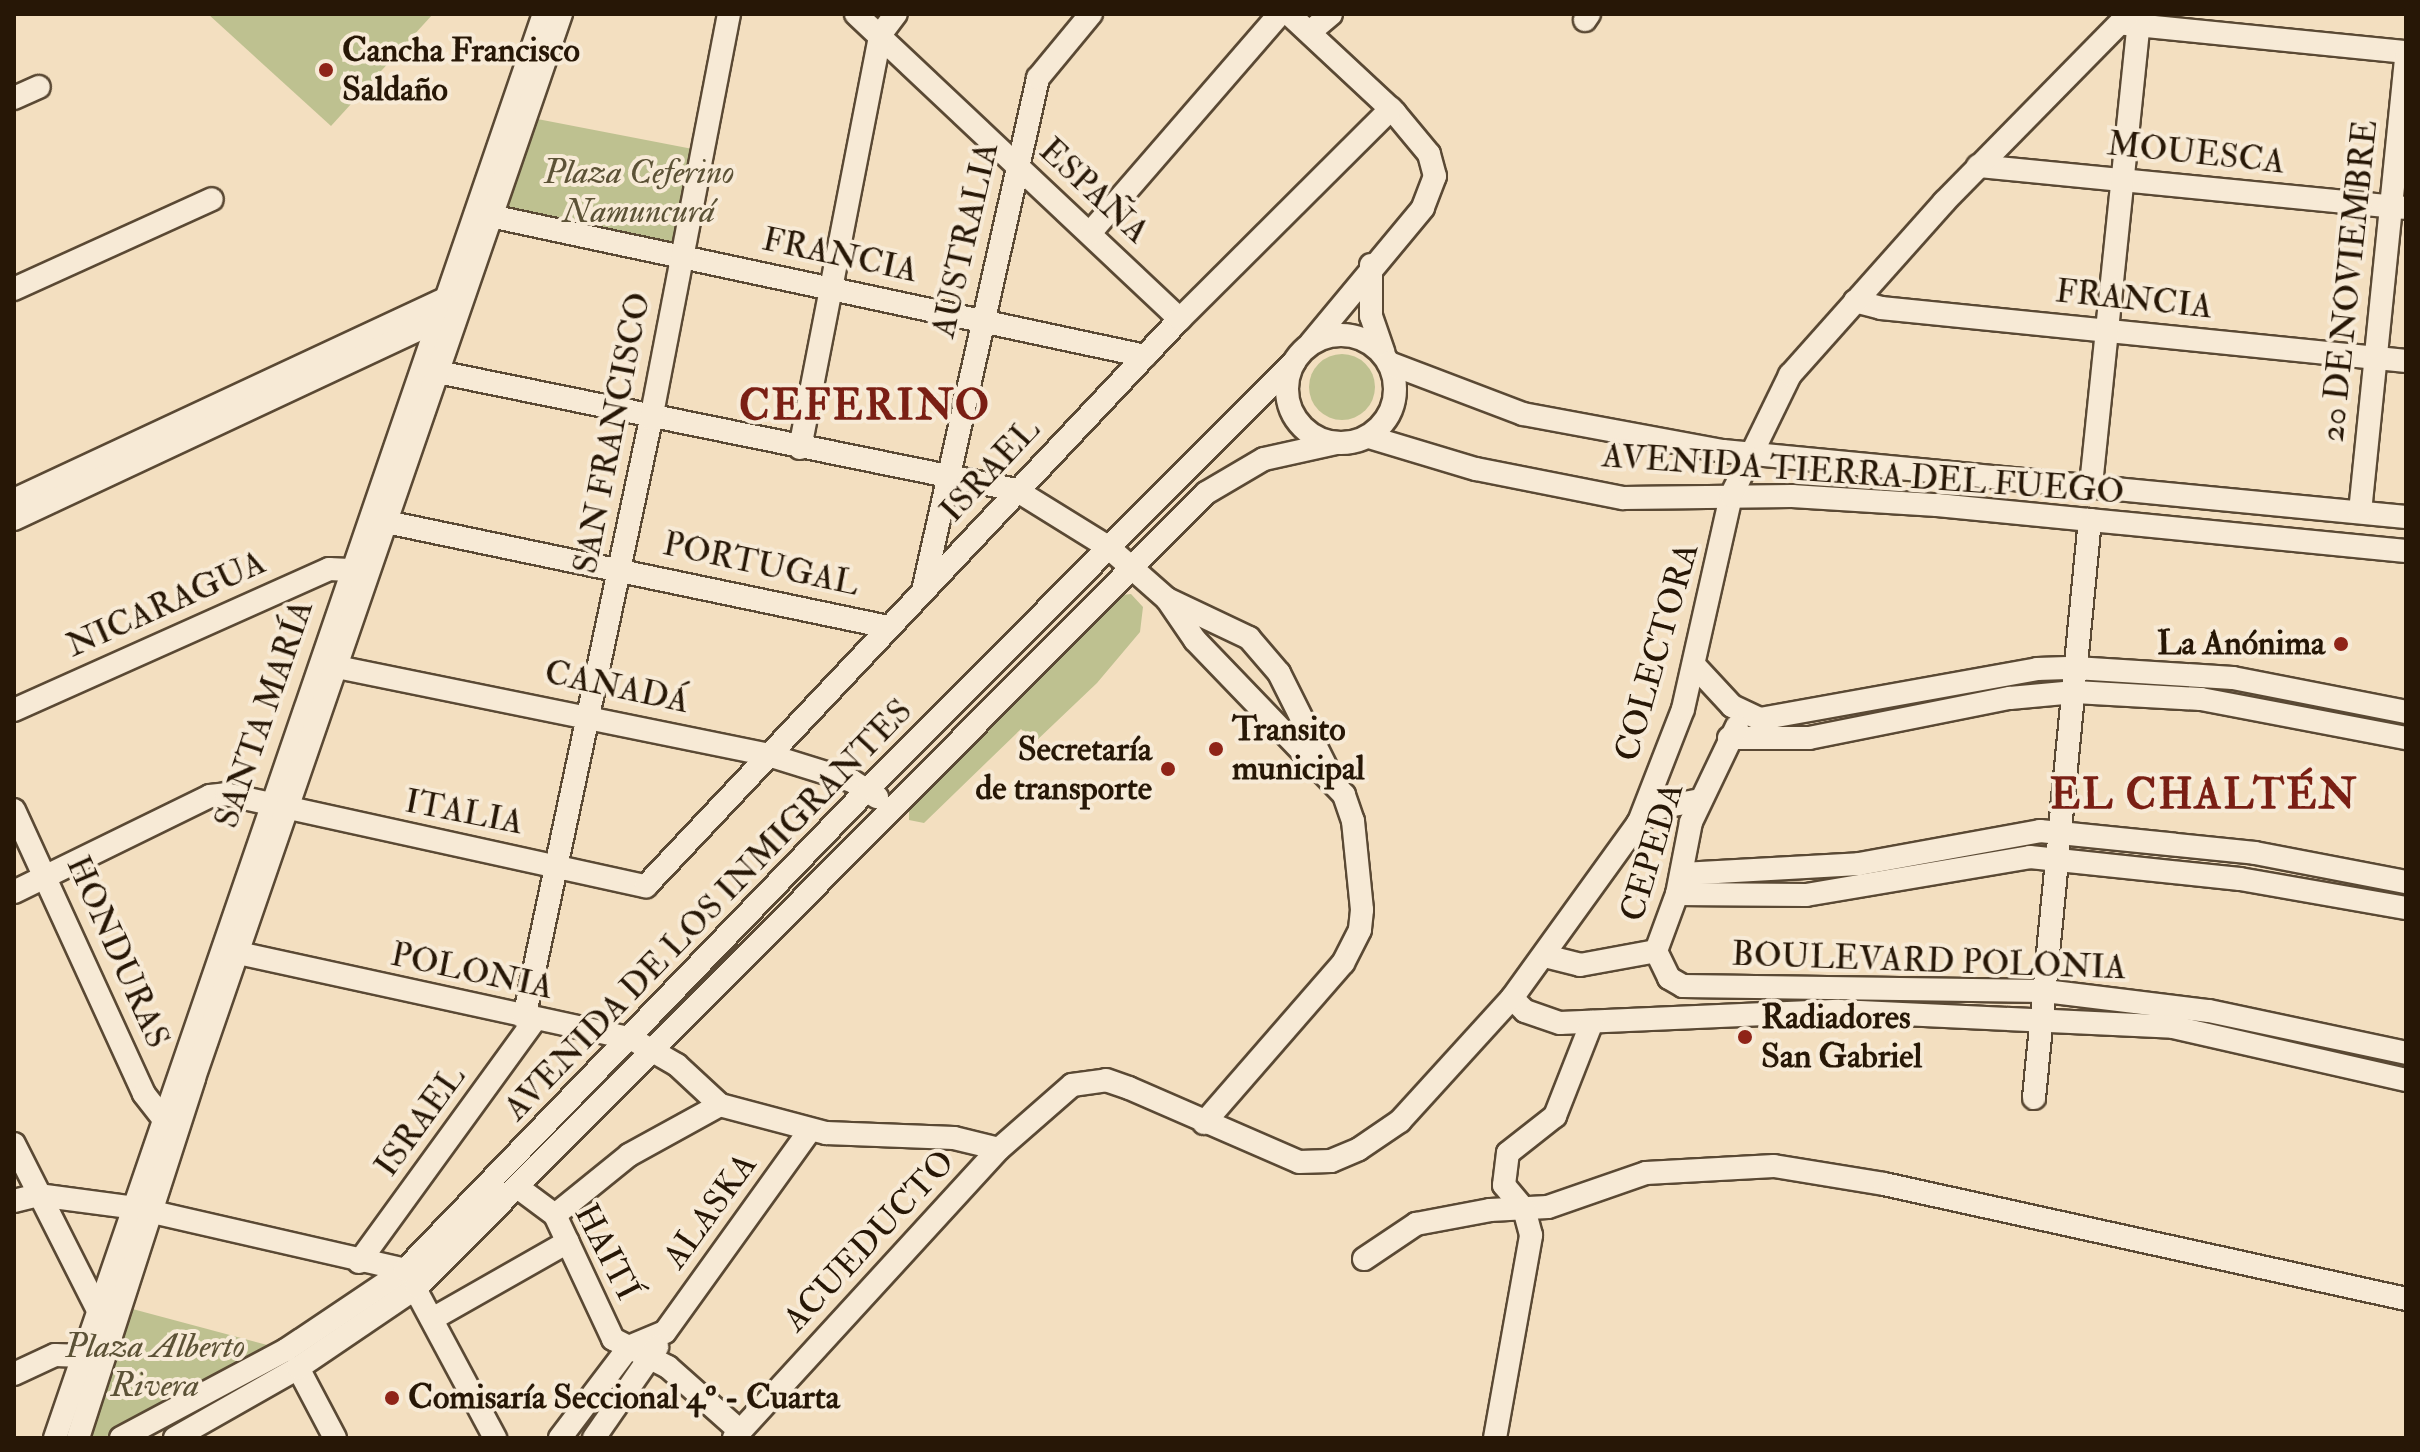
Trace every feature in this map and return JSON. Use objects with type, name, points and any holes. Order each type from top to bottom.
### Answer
[{"type":"street","name":"SANTA MARÍA","points":[[78,1438],[144,1211],[375,519],[483,215],[544,14]]},
{"type":"street","name":"SANTA MARÍA","points":[[430,370],[433,323],[483,215],[561,14]]},
{"type":"street","name":"SAN FRANCISCO","points":[[530,1019],[557,865],[651,419],[729,14]]},
{"type":"street","name":"ESPAÑA","points":[[856,14],[1180,319]]},
{"type":"street","points":[[800,448],[880,35],[896,14]]},
{"type":"street","name":"AUSTRALIA","points":[[923,592],[1015,163],[1038,78],[1091,14]]},
{"type":"street","points":[[1090,233],[1280,14]]},
{"type":"street","points":[[1289,14],[1311,31],[1391,109],[1429,154],[1434,186],[1423,208],[1371,265],[1294,362],[1287,391],[1295,418],[1316,437],[1336,443],[1369,437],[1394,404],[1387,360],[1371,316],[1371,265]]},
{"type":"street","points":[[1311,31],[1331,14]]},
{"type":"street","points":[[2132,19],[2406,54]]},
{"type":"street","points":[[1978,166],[2132,19]]},
{"type":"street","points":[[2091,485],[2122,179],[2132,19]]},
{"type":"street","name":"20 DE NOVIEMBRE","points":[[2360,512],[2376,358],[2399,208],[2406,54]]},
{"type":"street","points":[[14,98],[39,87]]},
{"type":"street","name":"ISRAEL","points":[[646,886],[765,754],[923,592],[1016,490],[1180,319],[1391,109]]},
{"type":"street","name":"MOUESCA","points":[[1978,166],[2399,208]]},
{"type":"street","name":"COLECTORA","points":[[1638,823],[1694,665],[1731,496],[1756,454],[1790,375],[1978,166]]},
{"type":"street","points":[[14,289],[212,199]]},
{"type":"street","name":"FRANCIA","points":[[483,215],[833,287],[1145,356]]},
{"type":"street","points":[[14,500],[442,300]]},
{"type":"street","name":"FRANCIA","points":[[1855,301],[2406,361]]},
{"type":"street","points":[[14,519],[433,323]]},
{"type":"street","points":[[1311,343],[1355,336],[1387,360]]},
{"type":"street","name":"AVENIDA TIERRA DEL FUEGO","points":[[1387,360],[1523,414],[1756,454],[2406,517]]},
{"type":"street","name":"AVENIDA DE LOS INMIGRANTES","points":[[121,1438],[160,1429],[286,1350],[411,1278],[869,788],[1294,362]]},
{"type":"street","points":[[430,370],[651,419],[948,473],[1016,490],[1132,565],[1167,599],[1195,640],[1329,773]]},
{"type":"street","name":"AVENIDA TIERRA DEL FUEGO","points":[[1369,437],[1476,469],[1623,498],[1731,496],[2090,520],[2406,551]]},
{"type":"street","name":"AVENIDA DE LOS INMIGRANTES","points":[[175,1438],[298,1368],[520,1189],[1132,565],[1228,476],[1283,452],[1336,443]]},
{"type":"street","name":"SANTA MARÍA","points":[[326,664],[349,570],[375,519]]},
{"type":"street","name":"PORTUGAL","points":[[375,519],[888,627]]},
{"type":"street","points":[[2034,1098],[2090,520]]},
{"type":"street","name":"NICARAGUA","points":[[14,710],[307,578],[329,569],[349,570]]},
{"type":"street","points":[[1167,599],[1235,627],[1271,660],[1289,689],[1353,821],[1360,930],[1343,963],[1204,1123],[1299,1162],[1331,1161],[1400,1121],[1512,998],[1638,823],[1658,808],[1700,800]]},
{"type":"street","name":"CANADÁ","points":[[326,664],[589,715],[765,754],[869,788],[889,810]]},
{"type":"street","points":[[1694,665],[1745,716],[1772,720],[2037,669],[2075,668],[2233,678],[2406,712]]},
{"type":"street","points":[[1729,738],[1809,738],[2010,698],[2075,692],[2201,699],[2406,738]]},
{"type":"street","name":"CEPEDA","points":[[1545,956],[1580,965],[1656,951],[1680,884],[1700,800],[1729,738],[1745,716]]},
{"type":"street","name":"ITALIA","points":[[14,892],[210,796],[557,865],[646,886]]},
{"type":"street","name":"HONDURAS","points":[[14,810],[46,874],[144,1094],[164,1120]]},
{"type":"street","points":[[1680,884],[1859,864],[2023,832],[2062,831],[2255,853],[2406,882]]},
{"type":"street","points":[[1680,884],[1806,895],[2014,858],[2058,859],[2240,879],[2406,908]]},
{"type":"street","name":"BOULEVARD POLONIA","points":[[1656,951],[1669,978],[1701,988],[1843,985],[2045,991],[2209,1011],[2406,1053]]},
{"type":"street","name":"SANTA MARÍA","points":[[55,1438],[99,1312],[144,1211],[164,1120],[229,952]]},
{"type":"street","name":"POLONIA","points":[[229,952],[632,1039],[655,1052],[720,1105]]},
{"type":"street","name":"BOULEVARD POLONIA","points":[[1512,998],[1542,1019],[1592,1022],[1839,1011],[2042,1017],[2173,1027],[2406,1080]]},
{"type":"street","name":"ISRAEL","points":[[359,1262],[530,1019]]},
{"type":"street","points":[[1495,1438],[1531,1235],[1524,1209],[1504,1185],[1508,1153],[1555,1116],[1592,1022]]},
{"type":"street","name":"ACUEDUCTO","points":[[737,1435],[999,1149],[1058,1094],[1072,1085],[1106,1080],[1204,1123]]},
{"type":"street","points":[[555,1215],[629,1155],[720,1105],[810,1130],[954,1138],[999,1149]]},
{"type":"street","name":"ALASKA","points":[[594,1438],[651,1359],[665,1332],[810,1130]]},
{"type":"street","points":[[14,1144],[99,1312]]},
{"type":"street","points":[[1364,1259],[1416,1224],[1548,1207],[1646,1173],[1774,1166],[1884,1184],[2406,1299]]},
{"type":"street","name":"HAITÍ","points":[[520,1189],[555,1215],[613,1339],[651,1359],[737,1435]]},
{"type":"street","points":[[14,1201],[38,1195],[144,1211],[359,1262],[411,1278],[495,1438]]},
{"type":"street","points":[[434,1318],[568,1242]]},
{"type":"street","points":[[560,1438],[629,1347],[665,1332]]},
{"type":"street","points":[[14,1374],[55,1355],[83,1356]]},
{"type":"street","points":[[298,1368],[335,1438]]},
{"type":"green space","name":"Cancha Francisco Saldaño","points":[[208,14],[433,14],[331,126]]},
{"type":"green space","name":"Plaza Ceferino Namuncurá","points":[[527,117],[703,151],[682,256],[492,216]]},
{"type":"green space","points":[[1335,354],[1349,354],[1361,359],[1370,368],[1375,387],[1373,400],[1366,411],[1349,420],[1335,420],[1323,415],[1314,406],[1309,394],[1309,380],[1314,368],[1323,359]]},
{"type":"green space","points":[[1131,594],[1143,607],[1140,632],[1097,683],[1035,742],[1021,729],[924,823],[909,820],[909,810],[1122,595]]},
{"type":"green space","name":"Plaza Alberto Rivera","points":[[125,1307],[286,1350],[121,1438],[78,1438]]},
{"type":"place","name":"Cancha Francisco Saldaño","points":[[326,70]]},
{"type":"place","name":"La Anónima","points":[[2341,644]]},
{"type":"place","name":"Transito municipal","points":[[1216,749]]},
{"type":"place","name":"Secretaría de transporte","points":[[1168,769]]},
{"type":"place","name":"Radiadores San Gabriel","points":[[1745,1037]]},
{"type":"place","name":"Comisaría Seccional 4º - Cuarta","points":[[392,1398]]},
{"type":"district","name":"CEFERINO","points":[[865,406]]},
{"type":"district","name":"EL CHALTÉN","points":[[2204,795]]}]
